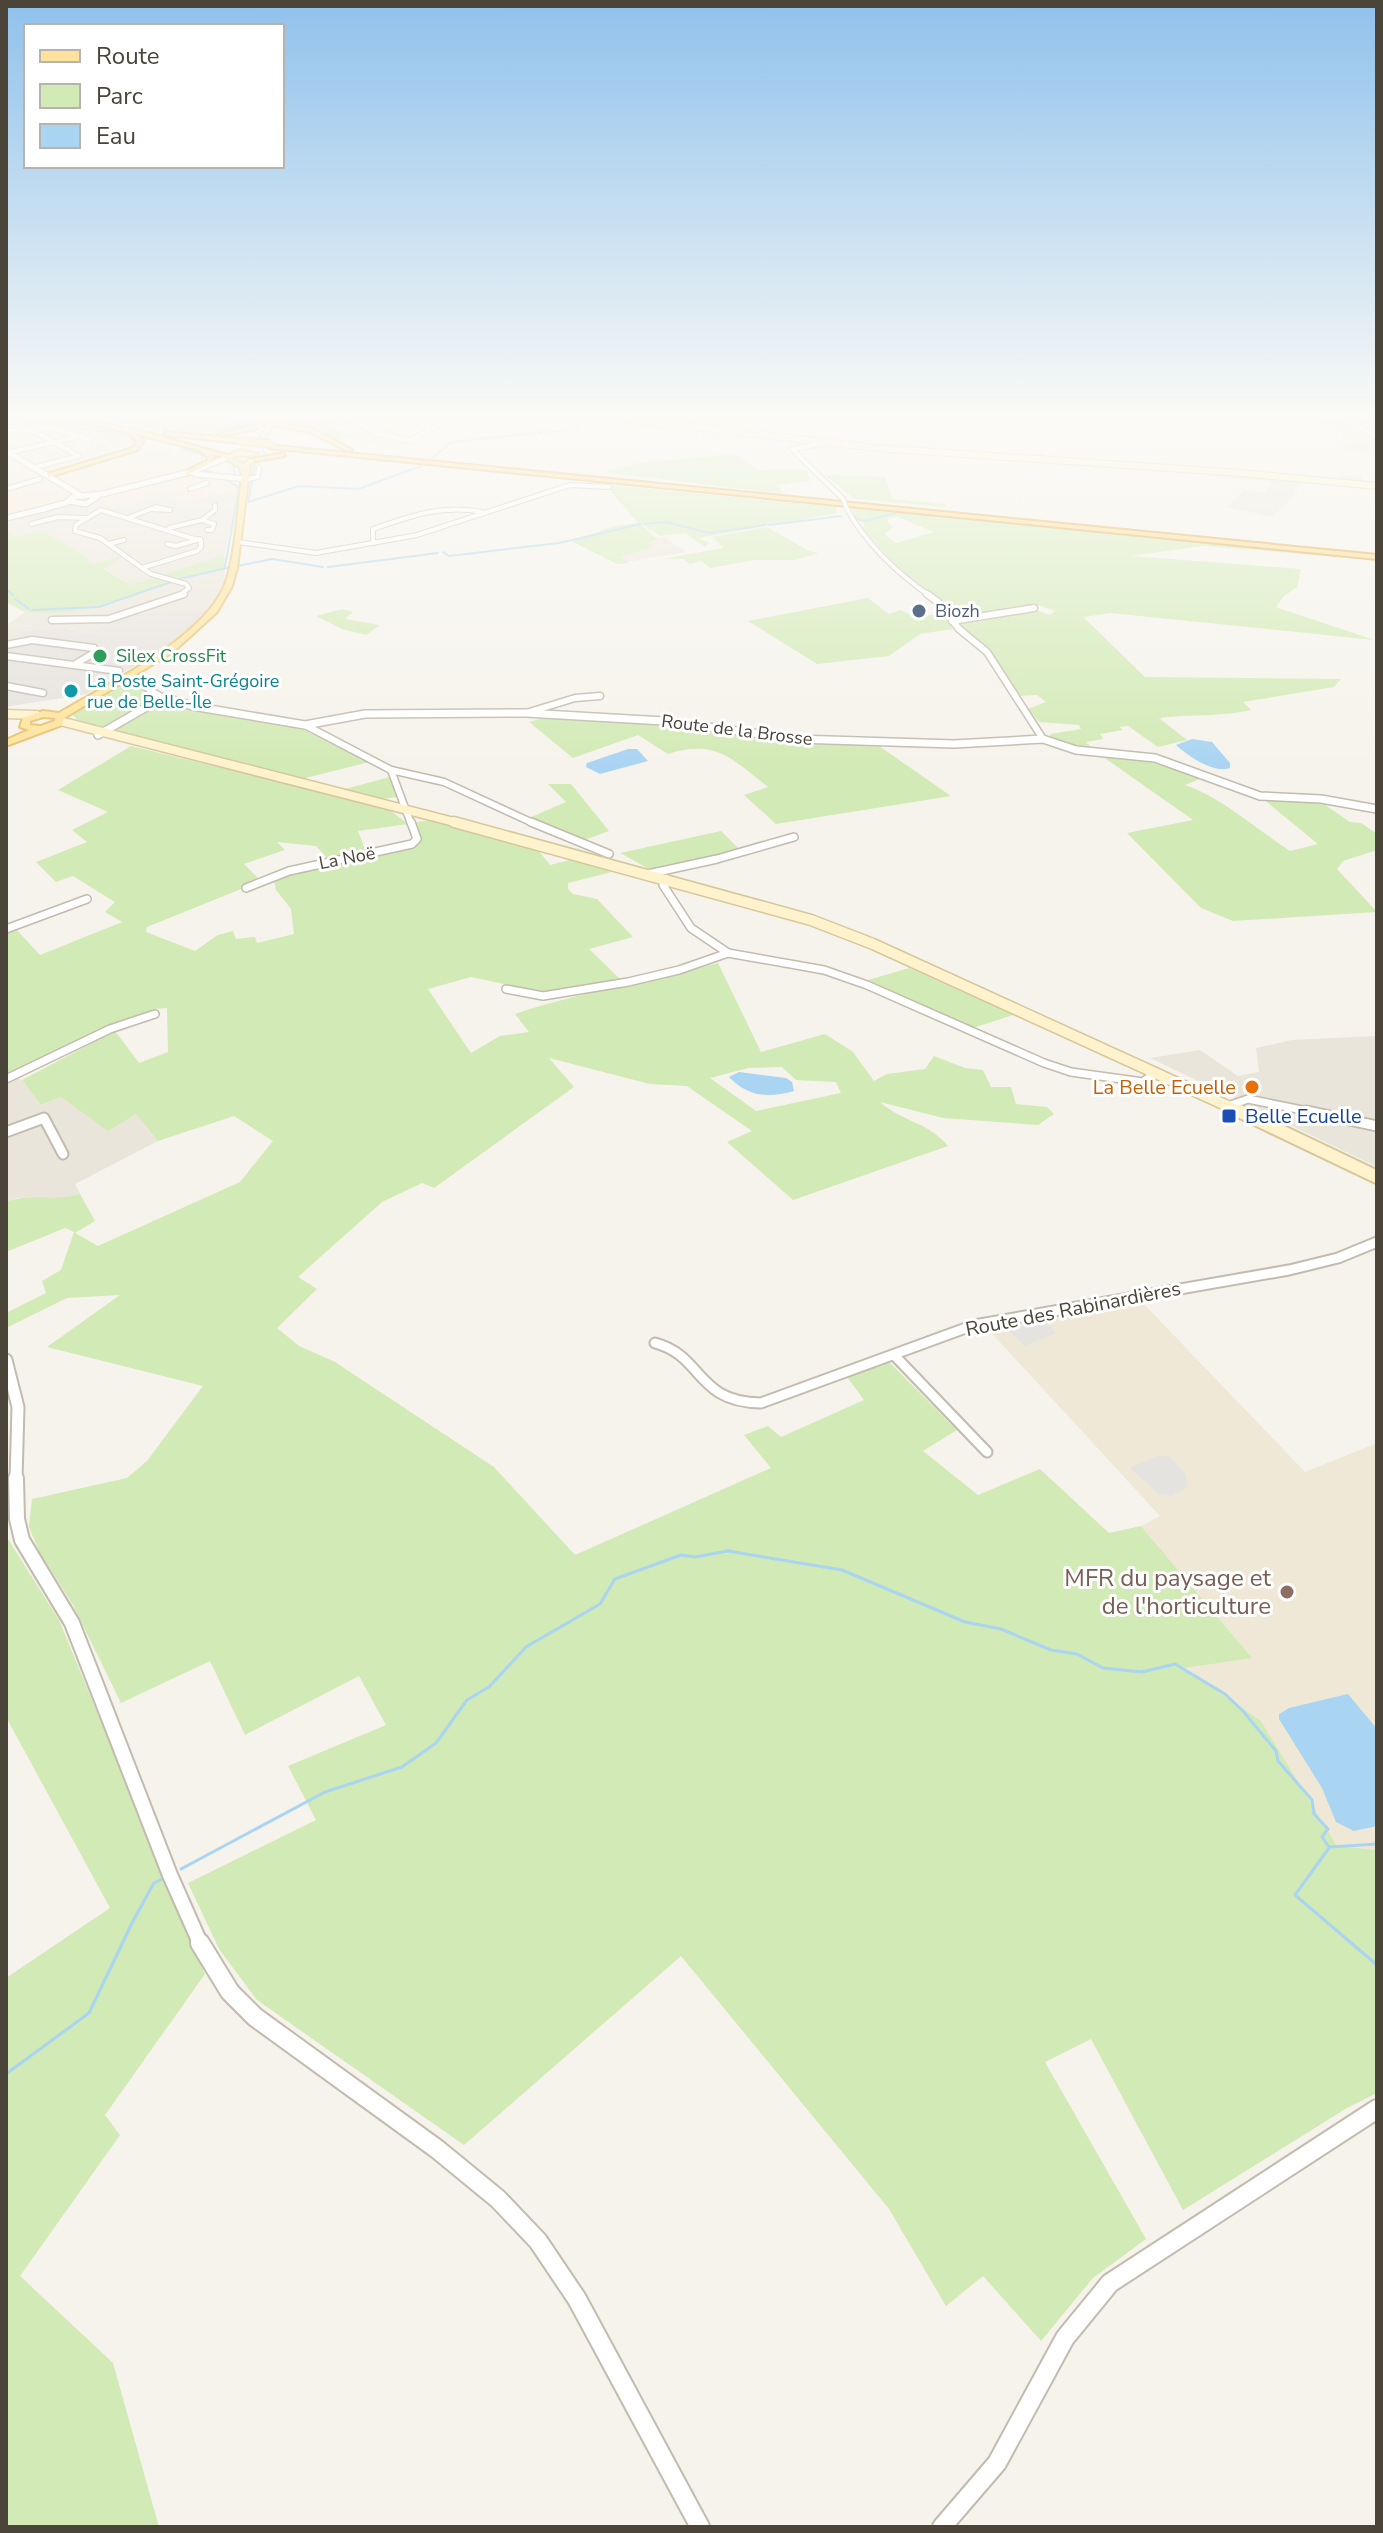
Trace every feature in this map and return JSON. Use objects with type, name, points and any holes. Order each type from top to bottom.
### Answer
[{"type":"highway","points":[[1149,533],[1377,556]]},
{"type":"main road","points":[[7,714],[48,714],[87,698],[156,659],[196,629],[222,599],[234,567],[239,533]]},
{"type":"main road","points":[[50,728],[87,698]]},
{"type":"main road","points":[[7,714],[38,730]]},
{"type":"main road","points":[[48,714],[99,734]]},
{"type":"main road","points":[[6,741],[36,715]]},
{"type":"main road","points":[[6,741],[50,728],[99,734],[406,809],[781,910],[839,930],[1156,1072],[1377,1177]]},
{"type":"street","points":[[52,620],[109,619],[175,597],[183,601],[189,588],[186,584],[141,568],[100,538],[83,533]]},
{"type":"street","points":[[141,568],[197,551],[203,543],[200,539],[180,533]]},
{"type":"street","points":[[373,533],[373,543]]},
{"type":"street","points":[[238,542],[305,553],[421,533]]},
{"type":"street","points":[[863,533],[905,579],[941,604],[952,621],[987,652],[1043,739]]},
{"type":"street","points":[[167,544],[176,546],[200,539]]},
{"type":"street","points":[[109,544],[124,540]]},
{"type":"street","points":[[952,621],[1034,608]]},
{"type":"street","points":[[6,645],[32,640],[94,648],[94,653],[77,663]]},
{"type":"street","points":[[6,656],[77,663],[119,671]]},
{"type":"street","points":[[99,734],[161,697],[134,679]]},
{"type":"street","points":[[6,686],[43,693]]},
{"type":"street","points":[[526,713],[575,698],[600,696]]},
{"type":"street","name":"Route de la Brosse","points":[[161,697],[192,706],[305,725],[365,714],[526,713],[664,721],[797,739],[954,744],[1043,739],[1076,750],[1155,758],[1260,796],[1321,799],[1377,809]]},
{"type":"street","points":[[305,725],[391,770],[424,776],[464,789],[543,828],[609,854]]},
{"type":"street","points":[[391,770],[406,809]]},
{"type":"street","name":"La Noë","points":[[246,888],[289,871],[412,844],[417,839],[406,809]]},
{"type":"street","points":[[648,874],[717,859],[794,837]]},
{"type":"street","points":[[667,879],[663,885],[691,928],[728,953],[824,970],[1071,1072],[1143,1082],[1156,1072]]},
{"type":"street","points":[[6,929],[87,899]]},
{"type":"street","points":[[506,989],[543,996],[628,982],[679,970],[728,953]]},
{"type":"street","points":[[6,1079],[110,1029],[155,1014]]},
{"type":"street","points":[[1225,1107],[1248,1099],[1377,1126]]},
{"type":"street","points":[[6,1132],[44,1118],[63,1154]]},
{"type":"street","name":"Route des Rabinardières","points":[[655,1343],[664,1344],[678,1355],[717,1395],[744,1404],[761,1403],[974,1325],[1289,1270],[1338,1258],[1377,1242]]},
{"type":"street","points":[[894,1355],[987,1452]]},
{"type":"street","points":[[6,1360],[20,1416],[12,1499],[22,1541],[71,1622],[207,1957],[230,1992],[255,2017],[437,2149],[498,2199],[538,2241],[577,2299],[700,2527]]},
{"type":"street","points":[[942,2527],[988,2475],[1011,2441],[1070,2327],[1086,2306],[1110,2283],[1377,2109]]},
{"type":"shaded area","points":[[10,533],[229,533],[224,555],[131,585],[104,568],[120,559],[92,566],[84,556]]},
{"type":"shaded area","points":[[664,537],[686,552],[627,562],[618,557],[651,547],[646,542]]},
{"type":"shaded area","points":[[225,568],[224,583],[208,611],[130,613],[112,619],[90,634],[65,628],[6,641],[6,625],[25,612],[92,608],[115,603],[168,582]]},
{"type":"shaded area","points":[[208,611],[181,638],[87,694],[6,707],[6,641],[20,639],[21,632],[65,628],[90,634],[112,619],[130,613]]},
{"type":"shaded area","points":[[1377,1036],[1377,1167],[1150,1058],[1200,1050],[1238,1076],[1259,1072],[1256,1048],[1292,1040]]},
{"type":"shaded area","points":[[8,1073],[22,1080],[41,1105],[61,1097],[108,1130],[136,1114],[158,1141],[75,1184],[80,1194],[65,1199],[16,1198],[6,1202]]},
{"type":"shaded area","name":"MFR du paysage et de l'horticulture","points":[[1140,1300],[1305,1472],[1377,1443],[1377,1850],[1337,1847],[1261,1721],[1183,1667],[1251,1657],[1141,1526],[1160,1516],[986,1327]]},
{"type":"shaded area","points":[[1042,1318],[1056,1333],[1024,1346],[1009,1330]]},
{"type":"shaded area","points":[[1157,1456],[1169,1456],[1185,1474],[1188,1484],[1185,1489],[1171,1496],[1159,1494],[1130,1468]]},
{"type":"green space","points":[[6,533],[14,537],[47,533],[84,556],[92,565],[119,557],[104,569],[131,585],[224,555],[225,568],[103,605],[54,613],[28,612],[6,602]]},
{"type":"green space","points":[[594,533],[651,533],[658,540],[647,542],[653,547],[619,557],[629,563],[617,564],[571,541]]},
{"type":"green space","points":[[685,533],[725,533],[699,538],[709,543],[705,547]]},
{"type":"green space","points":[[733,533],[778,533],[809,551],[819,553],[795,560],[754,560],[710,568],[701,561],[690,564],[683,559],[662,559],[723,548],[713,537]]},
{"type":"green space","points":[[867,533],[886,533],[896,543],[930,533],[1112,533],[1377,560],[1203,546],[1131,556],[1301,569],[1297,587],[1283,597],[1276,607],[1374,640],[1110,613],[1083,617],[1145,677],[1341,679],[1334,687],[1243,702],[1251,710],[1159,718],[1187,740],[1158,747],[1128,726],[1119,727],[1123,730],[1100,734],[1103,739],[1086,742],[1092,748],[1084,749],[1051,739],[1050,734],[1081,729],[1079,725],[1039,722],[1028,709],[1046,702],[1037,695],[1018,696],[988,651],[958,623],[1033,609],[1050,615],[1055,611],[1038,605],[956,619],[941,602],[906,578]]},
{"type":"green space","points":[[868,598],[889,614],[901,610],[914,617],[941,614],[953,629],[920,634],[889,656],[817,664],[748,621]]},
{"type":"green space","points":[[342,609],[353,612],[345,619],[380,625],[366,635],[342,629],[316,616]]},
{"type":"green space","points":[[125,681],[132,681],[155,696],[103,729],[81,724],[72,714]]},
{"type":"green space","points":[[160,700],[300,728],[369,762],[302,779],[110,731]]},
{"type":"green space","points":[[543,718],[653,724],[767,739],[876,744],[951,796],[776,824],[744,795],[768,787],[722,754],[699,749],[668,754],[638,735],[573,758],[529,722]]},
{"type":"green space","points":[[131,746],[387,808],[408,824],[358,831],[366,852],[327,858],[316,846],[277,842],[285,850],[244,864],[261,881],[147,927],[146,932],[195,951],[218,935],[233,931],[236,939],[255,937],[257,943],[294,934],[291,909],[276,890],[274,881],[294,872],[417,846],[420,840],[417,822],[432,820],[538,850],[550,865],[574,859],[612,872],[568,883],[568,889],[573,894],[597,899],[633,937],[589,949],[621,980],[543,992],[471,977],[428,989],[471,1053],[500,1036],[529,1032],[515,1014],[718,963],[761,1052],[825,1034],[853,1052],[874,1081],[887,1074],[925,1069],[934,1056],[965,1068],[983,1070],[991,1087],[1011,1087],[1016,1104],[1047,1107],[1054,1114],[1038,1125],[943,1118],[880,1102],[932,1131],[948,1146],[793,1200],[727,1142],[752,1131],[687,1086],[650,1084],[549,1058],[574,1087],[434,1188],[422,1183],[382,1202],[298,1277],[317,1289],[277,1328],[299,1346],[335,1362],[494,1467],[575,1555],[771,1468],[744,1435],[768,1426],[781,1437],[864,1400],[847,1377],[888,1361],[957,1430],[923,1451],[978,1495],[1040,1469],[1109,1533],[1141,1526],[1252,1658],[1184,1668],[1261,1721],[1337,1846],[1377,1850],[1377,2093],[1347,2108],[1183,2210],[1091,2039],[1045,2062],[1146,2239],[1093,2278],[1041,2341],[983,2276],[946,2306],[889,2209],[681,1956],[464,2145],[257,2000],[219,1949],[188,1883],[316,1820],[288,1766],[386,1725],[359,1676],[245,1735],[210,1661],[121,1703],[73,1605],[39,1551],[29,1527],[32,1499],[127,1478],[147,1461],[203,1386],[47,1347],[120,1295],[67,1298],[6,1328],[6,1313],[46,1293],[42,1281],[61,1270],[74,1232],[65,1228],[6,1252],[6,1202],[80,1194],[95,1221],[75,1233],[98,1246],[240,1182],[273,1141],[234,1116],[158,1141],[136,1114],[108,1131],[61,1097],[41,1105],[22,1080],[115,1031],[139,1063],[168,1052],[167,1008],[154,1009],[6,1074],[6,931],[15,928],[40,955],[122,922],[105,912],[115,902],[73,876],[56,882],[36,862],[87,842],[72,830],[108,812],[58,790]],"holes":[[[782,1067],[796,1080],[836,1082],[841,1093],[756,1111],[710,1078],[748,1068]]]},
{"type":"green space","points":[[1099,754],[1130,756],[1202,778],[1185,785],[1226,806],[1290,851],[1318,844],[1263,799],[1318,800],[1350,822],[1361,823],[1377,834],[1377,850],[1343,861],[1337,869],[1377,912],[1233,921],[1201,908],[1127,833],[1193,820]]},
{"type":"green space","points":[[390,777],[398,797],[381,799],[345,789]]},
{"type":"green space","points":[[548,784],[571,784],[609,831],[582,841],[529,818],[566,802]]},
{"type":"green space","points":[[721,831],[739,849],[706,860],[651,870],[620,853]]},
{"type":"green space","points":[[909,968],[1013,1015],[973,1028],[868,980]]},
{"type":"green space","points":[[6,1511],[8,1539],[59,1620],[205,1974],[105,2115],[120,2135],[20,2276],[113,2363],[159,2527],[6,2527],[6,1978],[110,1908],[6,1717]]},
{"type":"water","points":[[1192,739],[1212,742],[1230,763],[1230,768],[1209,766],[1176,745]]},
{"type":"water","points":[[628,749],[637,749],[648,761],[600,774],[586,767],[587,763]]},
{"type":"water","points":[[739,1072],[786,1078],[792,1082],[794,1091],[776,1095],[751,1092],[729,1077]]},
{"type":"water","points":[[1348,1694],[1377,1729],[1377,1826],[1354,1831],[1336,1822],[1322,1788],[1279,1719],[1279,1714],[1289,1708]]},
{"type":"waterway","points":[[225,566],[231,533]]},
{"type":"waterway","points":[[443,552],[449,556],[559,543],[601,533]]},
{"type":"waterway","points":[[328,567],[438,553]]},
{"type":"waterway","points":[[238,566],[272,559],[323,567]]},
{"type":"waterway","points":[[179,579],[231,567]]},
{"type":"waterway","points":[[32,610],[99,607],[171,582]]},
{"type":"waterway","points":[[6,589],[13,595]]},
{"type":"waterway","points":[[15,599],[29,609]]},
{"type":"waterway","points":[[181,1869],[325,1792],[402,1767],[436,1743],[467,1700],[489,1687],[526,1647],[600,1604],[615,1579],[681,1555],[695,1557],[728,1551],[842,1570],[965,1622],[1001,1629],[1051,1650],[1077,1654],[1103,1668],[1142,1672],[1175,1664],[1225,1694],[1242,1710],[1276,1751],[1278,1761],[1312,1800],[1314,1814],[1328,1829],[1322,1837],[1329,1847]]},
{"type":"waterway","points":[[1330,1847],[1377,1844]]},
{"type":"waterway","points":[[1329,1848],[1295,1895],[1377,1965]]},
{"type":"waterway","points":[[6,2074],[89,2013],[133,1921],[154,1883],[162,1879]]},
{"type":"place","name":"Biozh","points":[[919,611]]},
{"type":"place","name":"Silex CrossFit","points":[[100,656]]},
{"type":"place","name":"La Poste Saint-Grégoire rue de Belle-Île","points":[[71,691]]},
{"type":"place","name":"La Belle Ecuelle","points":[[1252,1087]]},
{"type":"place","name":"Belle Ecuelle","points":[[1229,1116]]},
{"type":"place","name":"MFR du paysage et de l'horticulture","points":[[1287,1592]]}]
